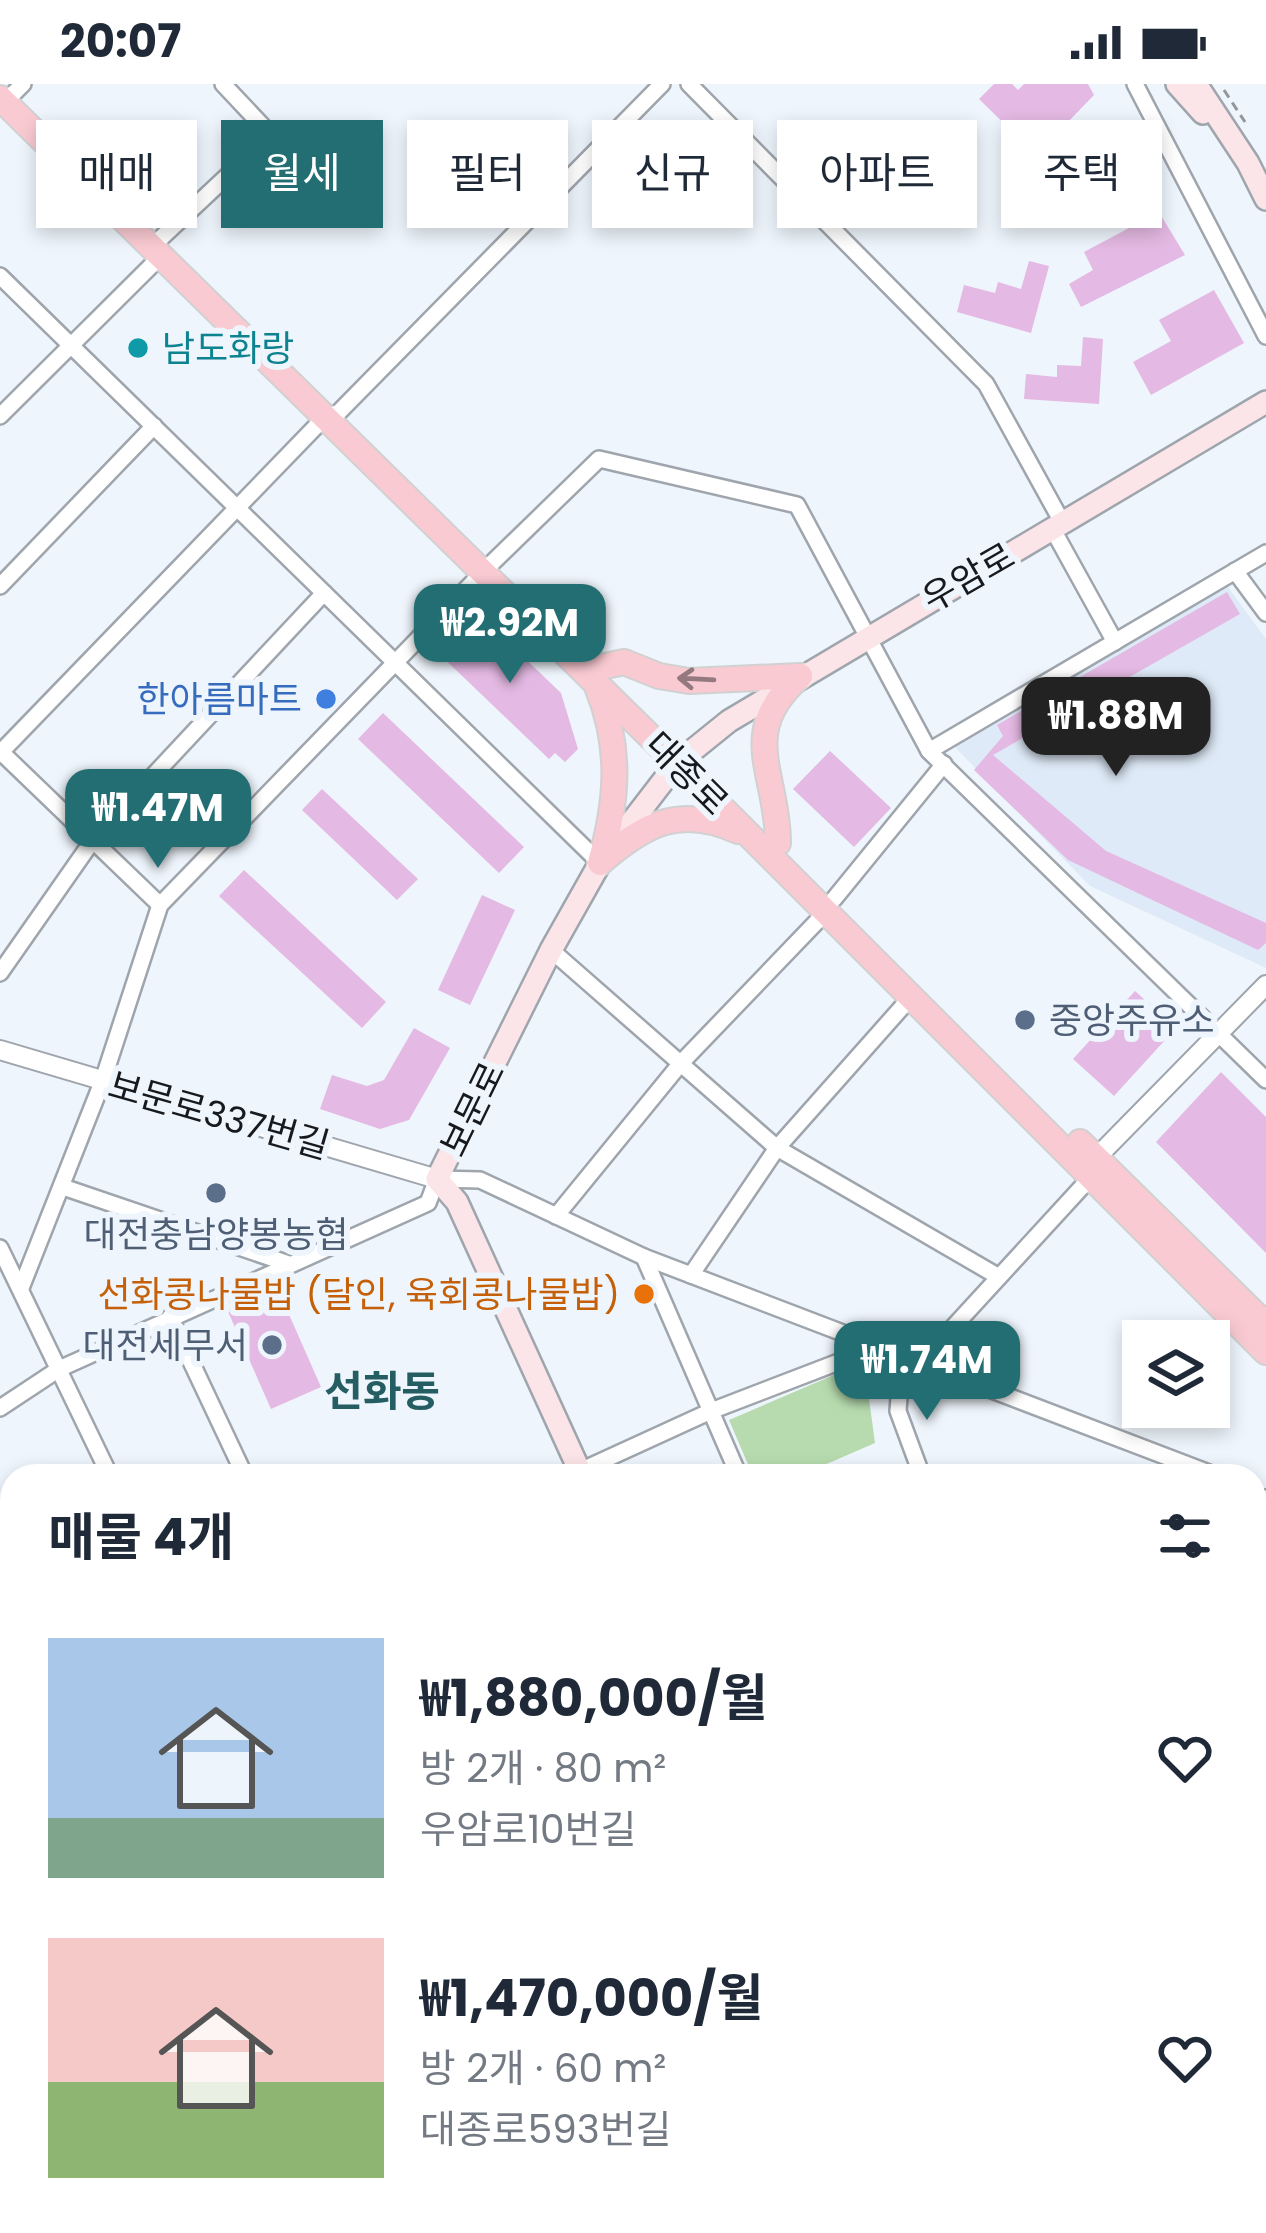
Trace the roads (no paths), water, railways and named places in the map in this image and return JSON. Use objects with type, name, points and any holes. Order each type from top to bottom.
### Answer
[{"type":"main road","points":[[1177,84],[1248,163]]},
{"type":"main road","points":[[1196,84],[1248,163],[1266,200]]},
{"type":"main road","name":"대종로","points":[[8,95],[595,675],[778,843],[911,998],[1266,1325]]},
{"type":"main road","name":"우암로","points":[[682,758],[800,676],[1266,402]]},
{"type":"main road","points":[[600,863],[617,777],[611,729],[595,675],[624,662],[659,676],[689,680],[800,676]]},
{"type":"main road","points":[[778,843],[778,811],[764,746],[768,713],[800,676]]},
{"type":"main road","name":"대종로","points":[[682,758],[752,837],[830,905],[1093,1167],[1266,1352]]},
{"type":"main road","name":"보문로","points":[[576,1464],[458,1202],[437,1179],[551,950],[600,863],[682,758]]},
{"type":"main road","points":[[600,863],[634,833],[666,820],[700,818],[752,837]]},
{"type":"street","points":[[0,416],[272,135],[224,84]]},
{"type":"street","points":[[160,905],[0,752],[662,84]]},
{"type":"street","points":[[689,84],[986,384],[1115,642]]},
{"type":"street","points":[[1135,84],[1266,336]]},
{"type":"street","points":[[0,276],[600,863]]},
{"type":"street","points":[[0,586],[154,426]]},
{"type":"street","points":[[21,1288],[103,1080],[160,905],[599,459],[797,505],[929,752],[1266,1080]]},
{"type":"street","points":[[929,752],[1266,553]]},
{"type":"street","points":[[1235,571],[1266,614]]},
{"type":"street","points":[[0,973],[93,840],[324,593]]},
{"type":"street","points":[[556,1216],[681,1064],[830,905],[944,764]]},
{"type":"street","points":[[551,950],[777,1148],[999,1277]]},
{"type":"street","points":[[917,1464],[898,1411],[900,1385],[1093,1167],[1266,985]]},
{"type":"street","points":[[692,1275],[777,1148],[911,998]]},
{"type":"street","name":"보문로337번길","points":[[0,1050],[437,1179]]},
{"type":"street","points":[[0,1408],[59,1369],[428,1203],[437,1179],[480,1180],[644,1257],[1185,1464]]},
{"type":"street","points":[[63,1186],[289,1264]]},
{"type":"street","points":[[0,1248],[104,1464]]},
{"type":"street","points":[[644,1257],[735,1464]]},
{"type":"street","points":[[170,1317],[239,1464]]},
{"type":"street","name":"보문로","points":[[602,1464],[711,1411],[875,1348]]},
{"type":"place","name":"남도화랑","points":[[138,348]]},
{"type":"place","name":"한아름마트","points":[[326,699]]},
{"type":"place","name":"중앙주유소","points":[[1025,1020]]},
{"type":"place","name":"대전충남양봉농협","points":[[216,1193]]},
{"type":"place","name":"선화콩나물밥 (달인, 육회콩나물밥)","points":[[644,1294]]},
{"type":"place","name":"대전세무서","points":[[272,1345]]},
{"type":"district","name":"선화동","points":[[382,1391]]}]
